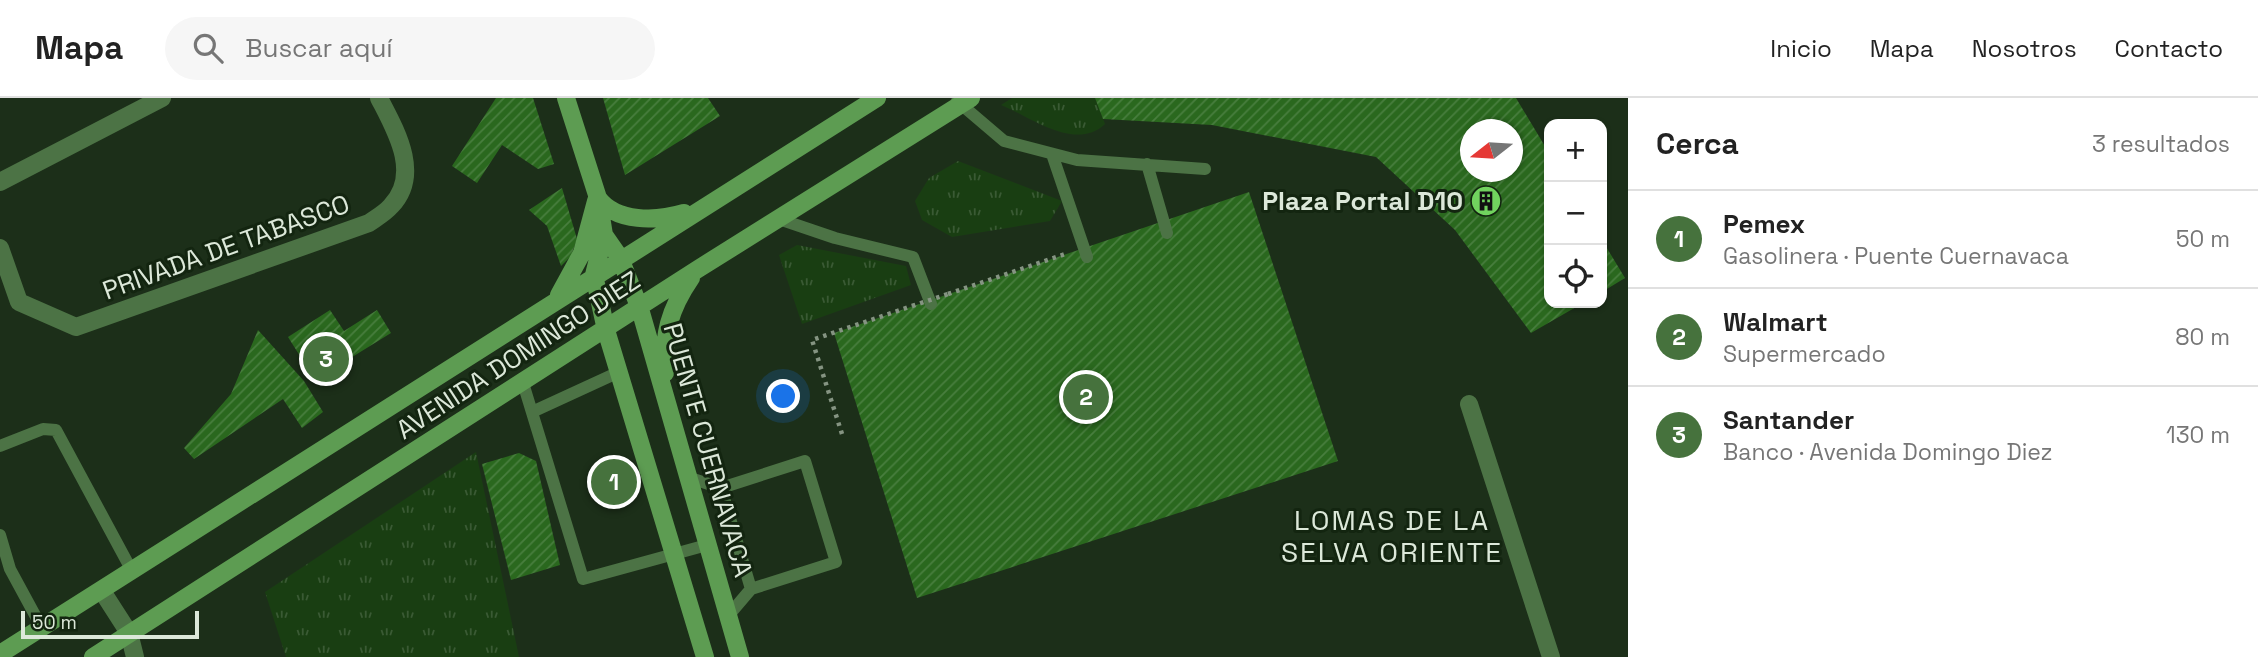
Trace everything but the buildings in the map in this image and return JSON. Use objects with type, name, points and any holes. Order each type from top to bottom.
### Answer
[{"type":"main road","points":[[566,98],[597,198],[604,235],[594,275],[606,330],[705,657]]},
{"type":"main road","name":"AVENIDA DOMINGO DIEZ","points":[[0,654],[620,258],[877,98]]},
{"type":"main road","name":"AVENIDA DOMINGO DIEZ","points":[[93,657],[962,101]]},
{"type":"main road","points":[[597,198],[605,208],[620,214],[655,218],[692,211],[710,202]]},
{"type":"main road","points":[[554,300],[582,253],[597,198]]},
{"type":"main road","name":"PUENTE CUERNAVACA","points":[[604,235],[620,258],[640,309],[740,657]]},
{"type":"main road","points":[[666,404],[664,331],[675,302],[698,269]]},
{"type":"street","points":[[0,182],[162,98]]},
{"type":"street","name":"PRIVADA DE TABASCO","points":[[0,247],[19,302],[76,327],[369,223],[393,205],[405,170],[402,141],[379,98]]},
{"type":"street","points":[[1469,404],[1552,657]]},
{"type":"street","points":[[102,590],[129,633],[135,657]]},
{"type":"lane","points":[[962,101],[1004,141],[1077,160],[1205,169]]},
{"type":"lane","points":[[1052,154],[1087,257]]},
{"type":"lane","points":[[1147,164],[1167,233]]},
{"type":"lane","points":[[779,219],[835,238],[913,257],[931,304]]},
{"type":"lane","points":[[532,412],[619,372]]},
{"type":"lane","points":[[523,383],[583,579],[707,545]]},
{"type":"lane","points":[[0,446],[43,429],[56,430],[132,571]]},
{"type":"lane","points":[[687,477],[721,488],[805,461],[836,562],[751,589],[728,616]]},
{"type":"lane","points":[[721,488],[751,589]]},
{"type":"lane","points":[[0,535],[10,569],[43,628]]},
{"type":"path","points":[[842,434],[812,340],[1068,253]]},
{"type":"green space","points":[[1012,98],[1095,98],[1105,124],[1093,132],[1080,135],[1053,130],[1001,105]]},
{"type":"green space","points":[[958,161],[1062,201],[1050,221],[952,237],[922,220],[915,201],[929,178]]},
{"type":"green space","points":[[797,245],[906,266],[911,285],[802,324],[779,255]]},
{"type":"green space","points":[[476,452],[519,657],[286,657],[265,592]]},
{"type":"place","name":"Plaza Portal D10","points":[[1486,201]]},
{"type":"place","name":"Santander","points":[[326,359]]},
{"type":"place","name":"Walmart","points":[[1086,397]]},
{"type":"place","name":"Pemex","points":[[614,482]]},
{"type":"district","name":"LOMAS DE LA SELVA ORIENTE","points":[[1392,536]]}]
